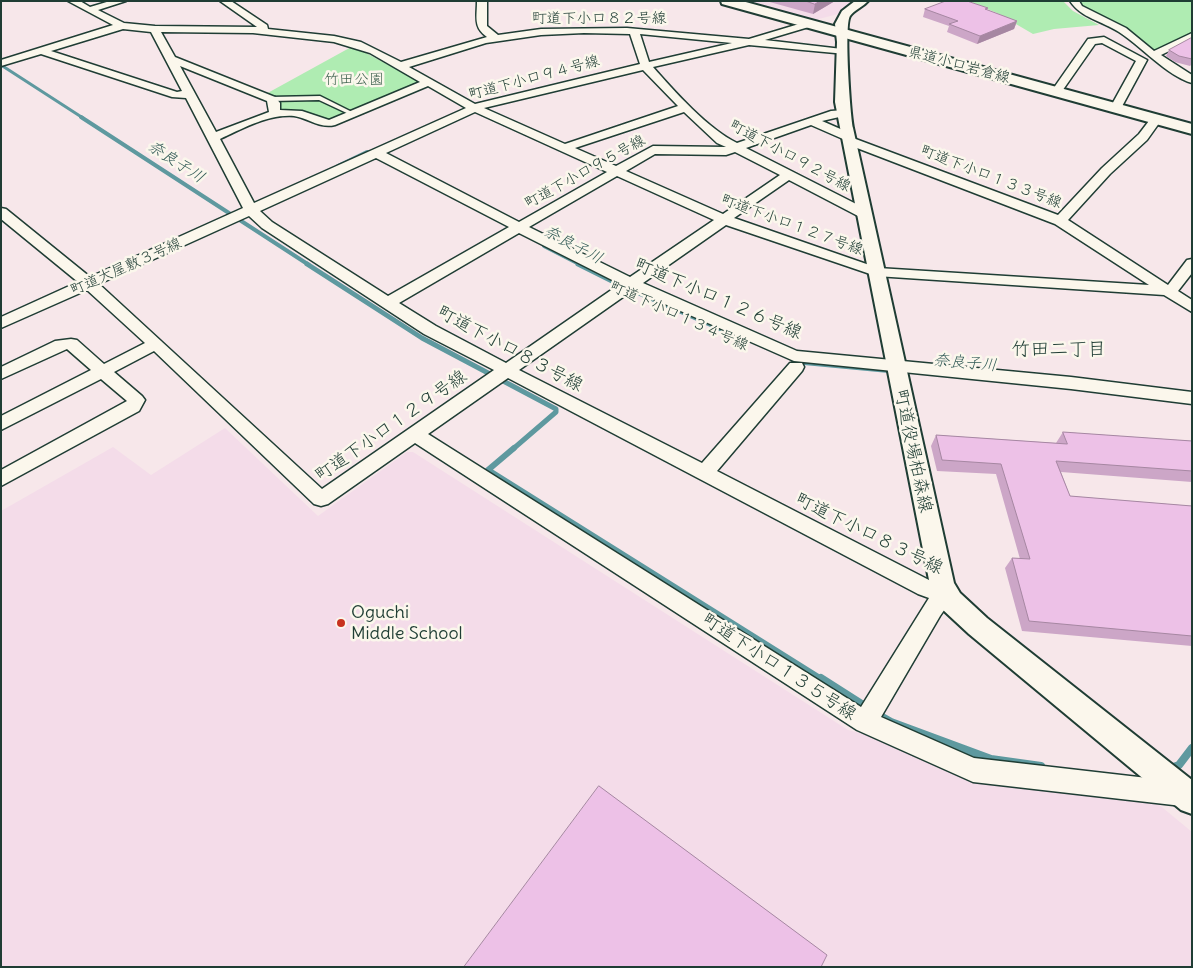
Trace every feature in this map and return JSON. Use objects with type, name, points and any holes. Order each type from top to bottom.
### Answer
[{"type":"main road","name":"県道小口岩倉線","points":[[727,1],[809,24],[842,42],[1056,92],[1192,129]]},
{"type":"street","points":[[72,1],[122,26],[155,30],[258,31],[310,36],[357,44],[374,51],[400,66]]},
{"type":"street","points":[[88,10],[122,1]]},
{"type":"street","points":[[224,1],[264,27],[258,31]]},
{"type":"street","points":[[482,1],[479,22],[483,31],[496,38]]},
{"type":"street","name":"町道役場柏森線","points":[[864,1],[843,16],[841,24],[844,113],[935,559],[946,593],[955,605],[978,626],[1189,797]]},
{"type":"street","points":[[1074,1],[1078,8],[1123,30],[1146,50],[1155,54],[1192,80]]},
{"type":"street","name":"町道下小口９４号線","points":[[251,210],[475,108],[645,65],[748,42],[809,24]]},
{"type":"street","points":[[1,63],[122,26]]},
{"type":"street","name":"町道下小口８３号線","points":[[155,30],[251,210],[267,225],[430,330],[925,588],[946,593]]},
{"type":"street","name":"町道下小口８２号線","points":[[400,66],[496,38],[526,34],[634,31],[748,42],[842,42]]},
{"type":"street","name":"町道下小口９２号線","points":[[634,31],[645,65],[721,140],[863,212]]},
{"type":"street","points":[[1155,54],[1192,36]]},
{"type":"street","points":[[1056,92],[1092,41],[1104,40],[1142,60],[1116,108]]},
{"type":"street","points":[[41,51],[176,96],[189,94]]},
{"type":"street","points":[[171,59],[271,99],[274,103],[275,114]]},
{"type":"street","name":"町道下小口１２７号線","points":[[400,66],[475,108],[723,219],[876,272],[1167,291]]},
{"type":"street","points":[[213,138],[275,114],[302,114],[324,124],[331,124],[428,82]]},
{"type":"street","points":[[565,148],[686,107]]},
{"type":"street","name":"町道下小口９５号線","points":[[388,303],[653,150],[726,151],[835,113],[844,113]]},
{"type":"street","points":[[1060,221],[1106,171],[1143,137],[1156,119]]},
{"type":"street","points":[[811,121],[848,138]]},
{"type":"street","name":"町道下小口１３３号線","points":[[848,138],[1060,221],[1192,307]]},
{"type":"street","name":"町道下小口１２６号線","points":[[371,155],[624,287],[794,356],[897,372],[1071,383],[1192,398]]},
{"type":"street","name":"町道下小口１２９号線","points":[[1,212],[89,284],[321,499],[788,175]]},
{"type":"street","name":"町道大屋敷３号線","points":[[1,323],[251,210]]},
{"type":"street","points":[[1167,291],[1173,288],[1192,263]]},
{"type":"street","name":"町道下小口１３４号線","points":[[624,287],[796,367],[897,372]]},
{"type":"street","points":[[1,374],[61,345],[71,344],[136,400],[132,407],[1,479]]},
{"type":"street","points":[[1,424],[155,344]]},
{"type":"street","points":[[704,473],[796,367]]},
{"type":"street","name":"町道下小口１３５号線","points":[[414,434],[865,722],[973,770],[1189,797]]},
{"type":"street","points":[[865,722],[932,610],[946,593]]},
{"type":"lane","points":[[271,99],[320,98],[353,114]]},
{"type":"shaded area","points":[[745,1],[856,1],[838,14],[815,20]]},
{"type":"shaded area","name":"Oguchi Middle School","points":[[225,428],[318,516],[407,452],[413,452],[848,730],[875,737],[985,783],[1157,803],[1192,832],[1192,967],[1,967],[1,511],[113,447],[151,475]]},
{"type":"green space","points":[[968,1],[1063,1],[1073,11],[1099,25],[1054,29],[1033,34],[997,13]]},
{"type":"green space","points":[[1076,1],[1192,1],[1192,32],[1153,51],[1125,30],[1081,8]]},
{"type":"green space","name":"竹田公園","points":[[353,46],[420,82],[419,84],[329,122],[277,110],[264,95]]},
{"type":"building","points":[[806,1],[820,1],[815,4]]},
{"type":"building","points":[[946,1],[967,1],[1017,21],[980,36],[949,24],[958,21],[925,9]]},
{"type":"building","points":[[1191,38],[1192,59],[1179,56],[1169,50]]},
{"type":"building","points":[[1063,432],[1192,441],[1192,471],[1056,461],[1070,496],[1192,506],[1192,636],[1029,621],[1012,558],[1030,559],[1001,464],[942,460],[936,435],[1067,444]]},
{"type":"building","points":[[599,786],[827,955],[821,967],[464,967]]},
{"type":"waterway","name":"奈良子川","points":[[1,65],[83,118]]},
{"type":"waterway","name":"奈良子川","points":[[81,117],[309,265]]},
{"type":"waterway","name":"奈良子川","points":[[338,166],[367,152],[372,155]]},
{"type":"waterway","name":"奈良子川","points":[[544,246],[581,265]]},
{"type":"waterway","points":[[307,264],[422,338],[556,409],[556,412],[513,449]]},
{"type":"waterway","name":"奈良子川","points":[[578,264],[616,283],[721,329]]},
{"type":"waterway","name":"奈良子川","points":[[792,359],[799,362],[894,371]]},
{"type":"waterway","points":[[514,448],[488,470],[823,680]]},
{"type":"waterway","points":[[821,678],[868,708]]},
{"type":"waterway","points":[[875,713],[891,722],[991,759],[1041,766]]},
{"type":"waterway","points":[[1168,769],[1179,765],[1192,748]]},
{"type":"place","name":"Oguchi Middle School","points":[[341,623]]},
{"type":"district","name":"竹田二丁目","points":[[1059,350]]}]
